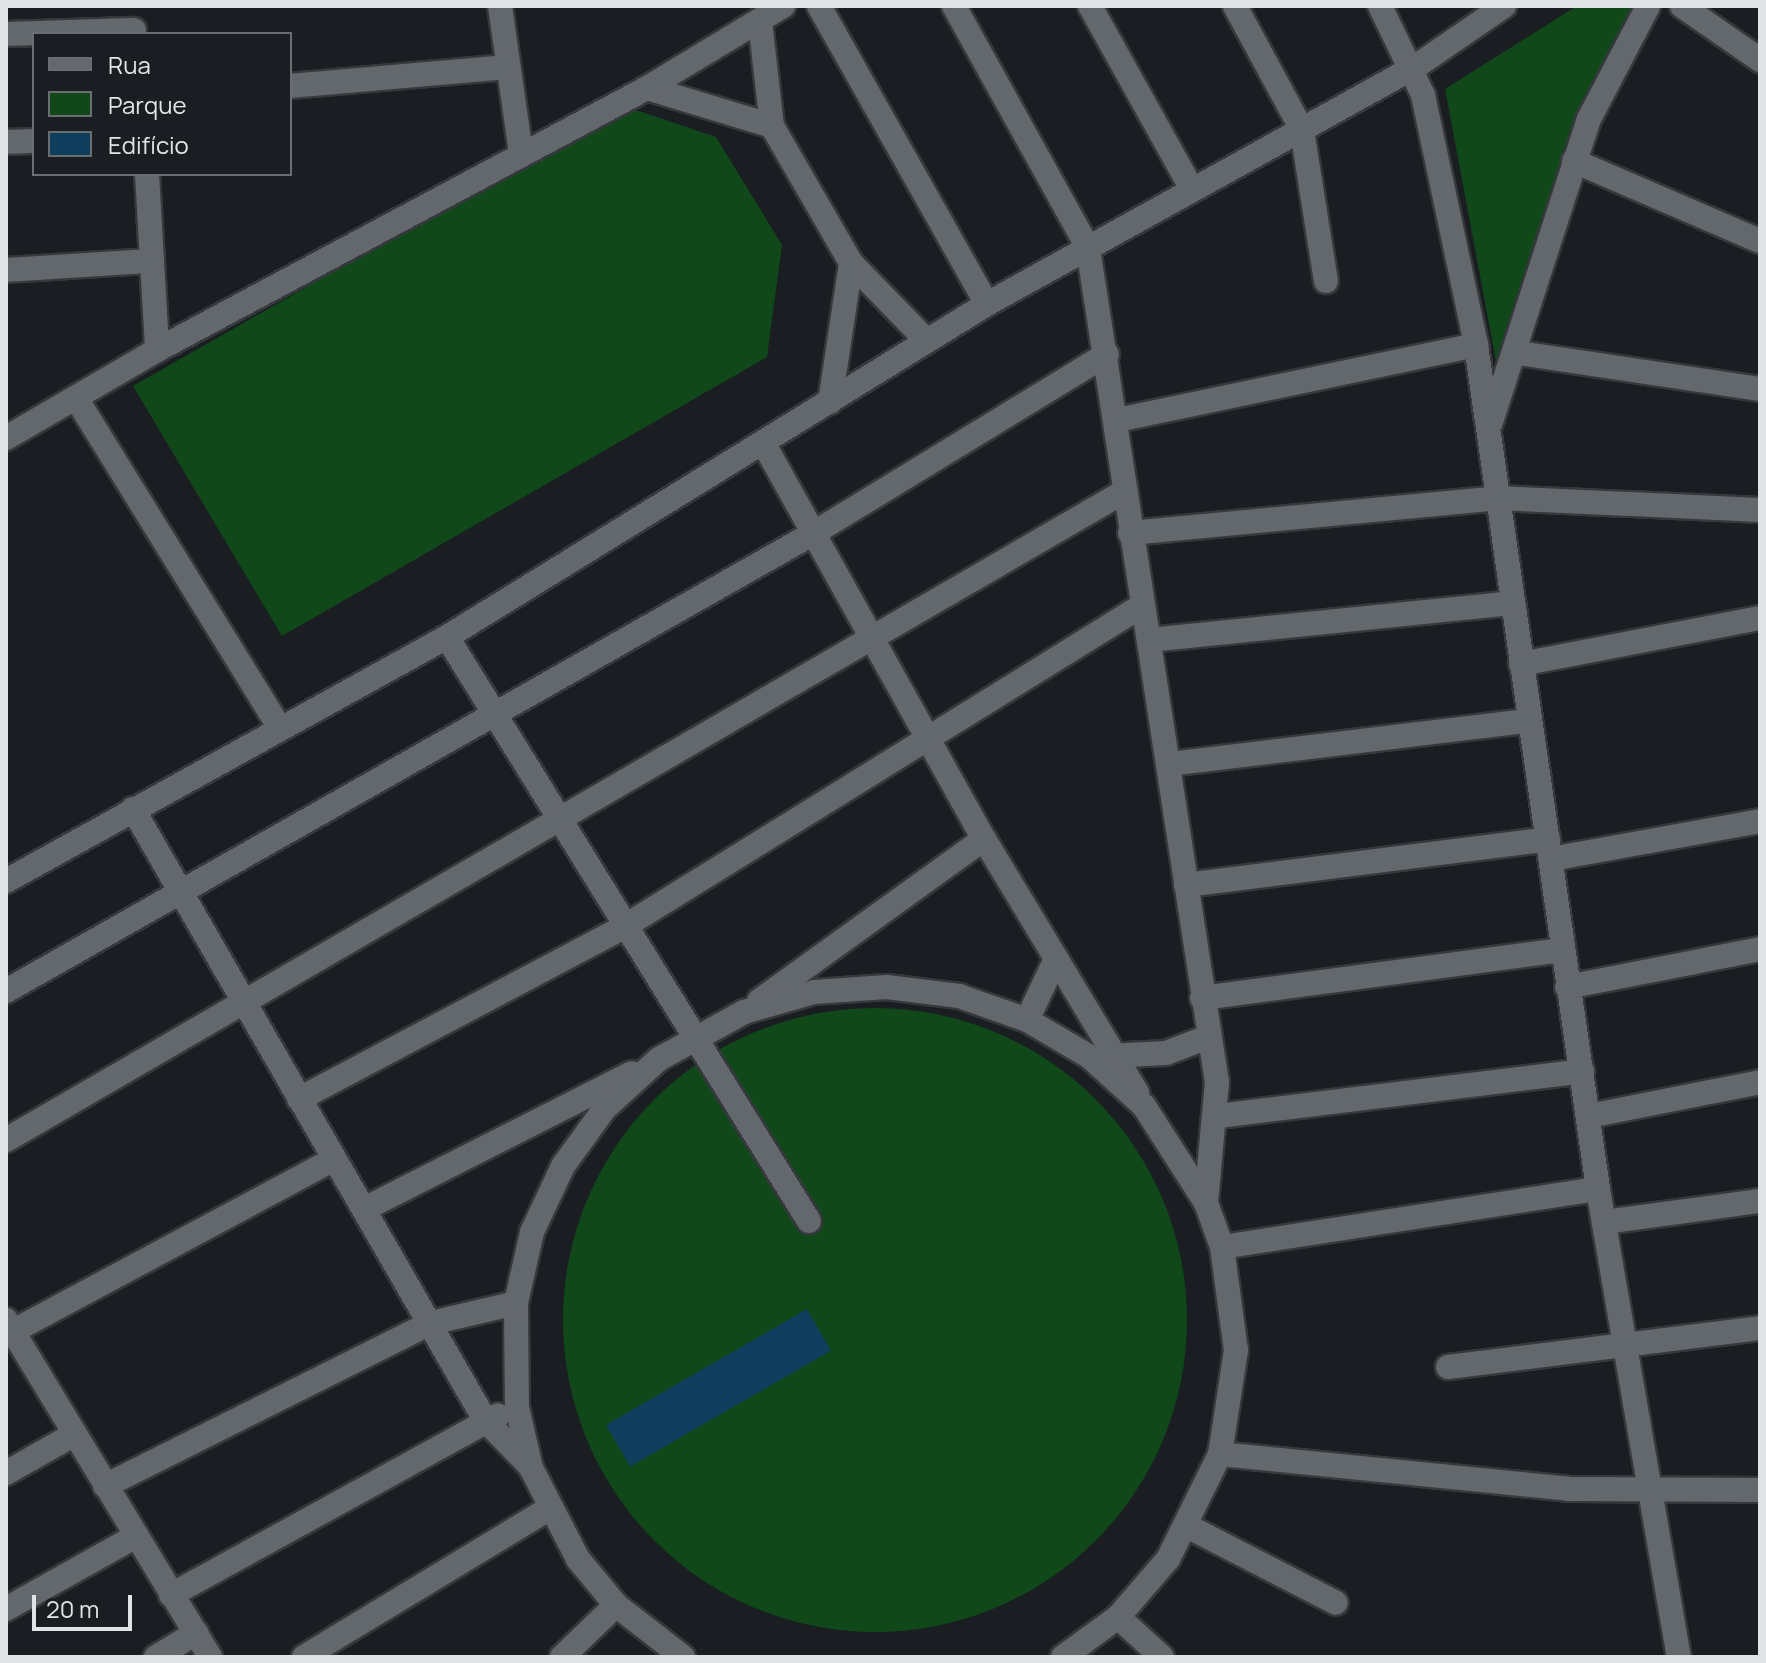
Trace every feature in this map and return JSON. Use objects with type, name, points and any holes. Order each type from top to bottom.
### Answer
[{"type":"street","points":[[500,6],[521,153]]},
{"type":"street","points":[[6,438],[157,350],[647,88],[783,6]]},
{"type":"street","points":[[819,6],[987,304]]},
{"type":"street","points":[[954,6],[1088,248],[1117,420],[1130,533],[1170,764],[1218,1116],[1206,1203]]},
{"type":"street","points":[[1090,6],[1192,189]]},
{"type":"street","points":[[1235,6],[1302,130],[1326,281]]},
{"type":"street","points":[[1380,6],[1415,67],[1476,345],[1490,425],[1527,721],[1550,849],[1567,987],[1598,1189],[1653,1490],[1679,1657]]},
{"type":"street","points":[[6,881],[279,727],[447,637],[765,446],[987,304],[1415,67],[1504,6]]},
{"type":"street","points":[[1490,425],[1518,353],[1574,161],[1621,49],[1648,6]]},
{"type":"street","points":[[1682,6],[1760,60]]},
{"type":"street","points":[[760,21],[772,126],[851,263],[927,341]]},
{"type":"street","points":[[6,34],[133,23]]},
{"type":"street","points":[[292,86],[507,67]]},
{"type":"street","points":[[647,88],[772,126]]},
{"type":"street","points":[[6,142],[32,141]]},
{"type":"street","points":[[1574,161],[1760,241]]},
{"type":"street","points":[[147,176],[157,350]]},
{"type":"street","points":[[6,270],[151,261]]},
{"type":"street","points":[[830,402],[851,263]]},
{"type":"street","points":[[1117,420],[1476,345]]},
{"type":"street","points":[[1518,353],[1760,389]]},
{"type":"street","points":[[6,991],[181,896],[814,533],[1107,354]]},
{"type":"street","points":[[76,398],[279,727]]},
{"type":"street","points":[[765,446],[984,839],[1118,1056],[1144,1106],[1206,1203],[1222,1247],[1236,1350],[1220,1454],[1189,1527],[1118,1617],[1063,1657]]},
{"type":"street","points":[[6,1140],[559,823],[870,636],[1125,491]]},
{"type":"street","points":[[1130,533],[1497,498],[1760,510]]},
{"type":"street","points":[[1149,640],[1512,603]]},
{"type":"street","points":[[299,1099],[622,928],[930,742],[1143,605]]},
{"type":"street","points":[[1521,664],[1760,618]]},
{"type":"street","points":[[447,637],[622,928],[695,1036],[809,1221]]},
{"type":"street","points":[[1170,764],[1527,721]]},
{"type":"street","points":[[133,809],[334,1159],[366,1208],[485,1420],[531,1468]]},
{"type":"street","points":[[1186,885],[1550,849],[1760,821]]},
{"type":"street","points":[[366,1208],[659,1059],[695,1036],[744,1012],[984,839]]},
{"type":"street","points":[[1567,987],[1760,949]]},
{"type":"street","points":[[1202,998],[1562,950]]},
{"type":"street","points":[[1027,1020],[1056,959]]},
{"type":"street","points":[[744,1012],[814,992],[887,987],[959,996],[1027,1020],[1090,1057],[1144,1106]]},
{"type":"street","points":[[1090,1057],[1166,1053],[1208,1037]]},
{"type":"street","points":[[659,1059],[605,1108],[563,1166],[532,1232],[516,1303],[517,1407],[531,1468],[548,1509],[616,1605],[683,1657]]},
{"type":"street","points":[[1218,1116],[1582,1071]]},
{"type":"street","points":[[1589,1116],[1760,1082]]},
{"type":"street","points":[[210,1657],[8,1329],[334,1159]]},
{"type":"street","points":[[1222,1247],[1598,1189]]},
{"type":"street","points":[[1604,1222],[1760,1201]]},
{"type":"street","points":[[105,1486],[431,1323],[516,1303]]},
{"type":"street","points":[[1448,1367],[1760,1328]]},
{"type":"street","points":[[171,1595],[485,1420],[517,1407]]},
{"type":"street","points":[[6,1473],[73,1435]]},
{"type":"street","points":[[1220,1454],[1568,1489],[1760,1490]]},
{"type":"street","points":[[304,1657],[548,1509]]},
{"type":"street","points":[[1189,1527],[1336,1603]]},
{"type":"street","points":[[6,1609],[136,1536]]},
{"type":"street","points":[[562,1657],[616,1605]]},
{"type":"street","points":[[1118,1617],[1162,1657]]},
{"type":"street","points":[[156,1657],[196,1633]]},
{"type":"green space","points":[[1577,6],[1637,6],[1572,132],[1496,361],[1445,89]]},
{"type":"green space","points":[[624,106],[716,137],[782,245],[767,357],[282,636],[133,386]]},
{"type":"green space","points":[[875,1008],[936,1014],[995,1031],[1049,1060],[1096,1099],[1135,1146],[1164,1200],[1181,1259],[1187,1320],[1181,1381],[1164,1440],[1135,1494],[1096,1541],[1049,1580],[995,1609],[936,1626],[875,1632],[814,1626],[755,1609],[701,1580],[654,1541],[615,1494],[586,1440],[569,1381],[563,1320],[569,1259],[586,1200],[615,1146],[654,1099],[701,1060],[755,1031],[814,1014]]},
{"type":"building","points":[[807,1309],[831,1351],[630,1467],[606,1425]]}]
